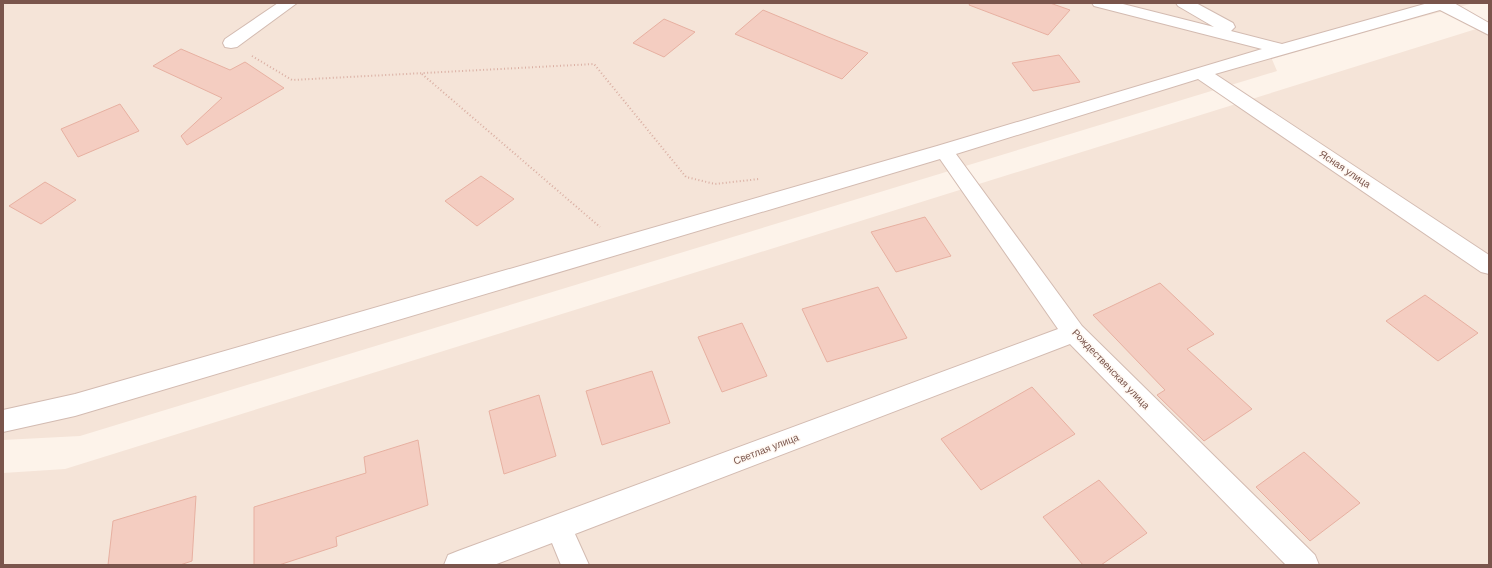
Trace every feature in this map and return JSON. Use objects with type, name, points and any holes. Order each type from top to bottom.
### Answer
[{"type":"street","points":[[231,43],[289,3]]},
{"type":"street","points":[[1100,3],[1284,49]]},
{"type":"street","points":[[1184,3],[1249,40]]},
{"type":"street","points":[[3,421],[75,405],[944,151],[1200,72],[1444,4],[1489,30]]},
{"type":"street","name":"Ясная улица","points":[[1200,72],[1489,266]]},
{"type":"street","name":"Рождественская улица","points":[[944,151],[1074,332],[1305,565]]},
{"type":"street","name":"Светлая улица","points":[[458,565],[1074,332]]},
{"type":"street","points":[[559,528],[575,565]]},
{"type":"path","points":[[231,43],[292,80],[594,64],[686,177],[715,184],[761,178]]},
{"type":"path","points":[[421,73],[622,245]]},
{"type":"shaded area","points":[[3,3],[1474,3],[1271,57],[1277,71],[80,436],[3,440]]},
{"type":"shaded area","points":[[1489,25],[1489,565],[3,565],[3,473],[65,469]]},
{"type":"building","points":[[970,3],[1050,3],[1070,10],[1048,35],[969,5]]},
{"type":"building","points":[[763,10],[868,53],[842,79],[735,34]]},
{"type":"building","points":[[664,19],[695,32],[664,57],[633,43]]},
{"type":"building","points":[[181,49],[230,70],[245,62],[284,88],[187,145],[181,136],[222,98],[153,66]]},
{"type":"building","points":[[1059,55],[1080,82],[1033,91],[1012,63]]},
{"type":"building","points":[[120,104],[139,131],[78,157],[61,129]]},
{"type":"building","points":[[481,176],[514,199],[477,226],[445,201]]},
{"type":"building","points":[[45,182],[76,200],[41,224],[9,206]]},
{"type":"building","points":[[925,217],[951,256],[896,272],[871,232]]},
{"type":"building","points":[[1160,283],[1214,334],[1187,349],[1252,409],[1204,441],[1157,395],[1165,390],[1093,315]]},
{"type":"building","points":[[878,287],[907,338],[827,362],[802,309]]},
{"type":"building","points":[[1425,295],[1478,333],[1438,361],[1386,321]]},
{"type":"building","points":[[742,323],[767,376],[722,392],[698,337]]},
{"type":"building","points":[[652,371],[670,423],[602,445],[586,391]]},
{"type":"building","points":[[1032,387],[1075,434],[981,490],[941,439]]},
{"type":"building","points":[[539,395],[556,456],[504,474],[489,411]]},
{"type":"building","points":[[418,440],[428,505],[336,537],[337,546],[279,565],[254,565],[254,507],[366,473],[364,457]]},
{"type":"building","points":[[1304,452],[1360,503],[1310,541],[1256,487]]},
{"type":"building","points":[[1099,480],[1147,533],[1101,565],[1083,565],[1043,517]]},
{"type":"building","points":[[196,496],[192,561],[180,565],[108,565],[113,521]]}]
